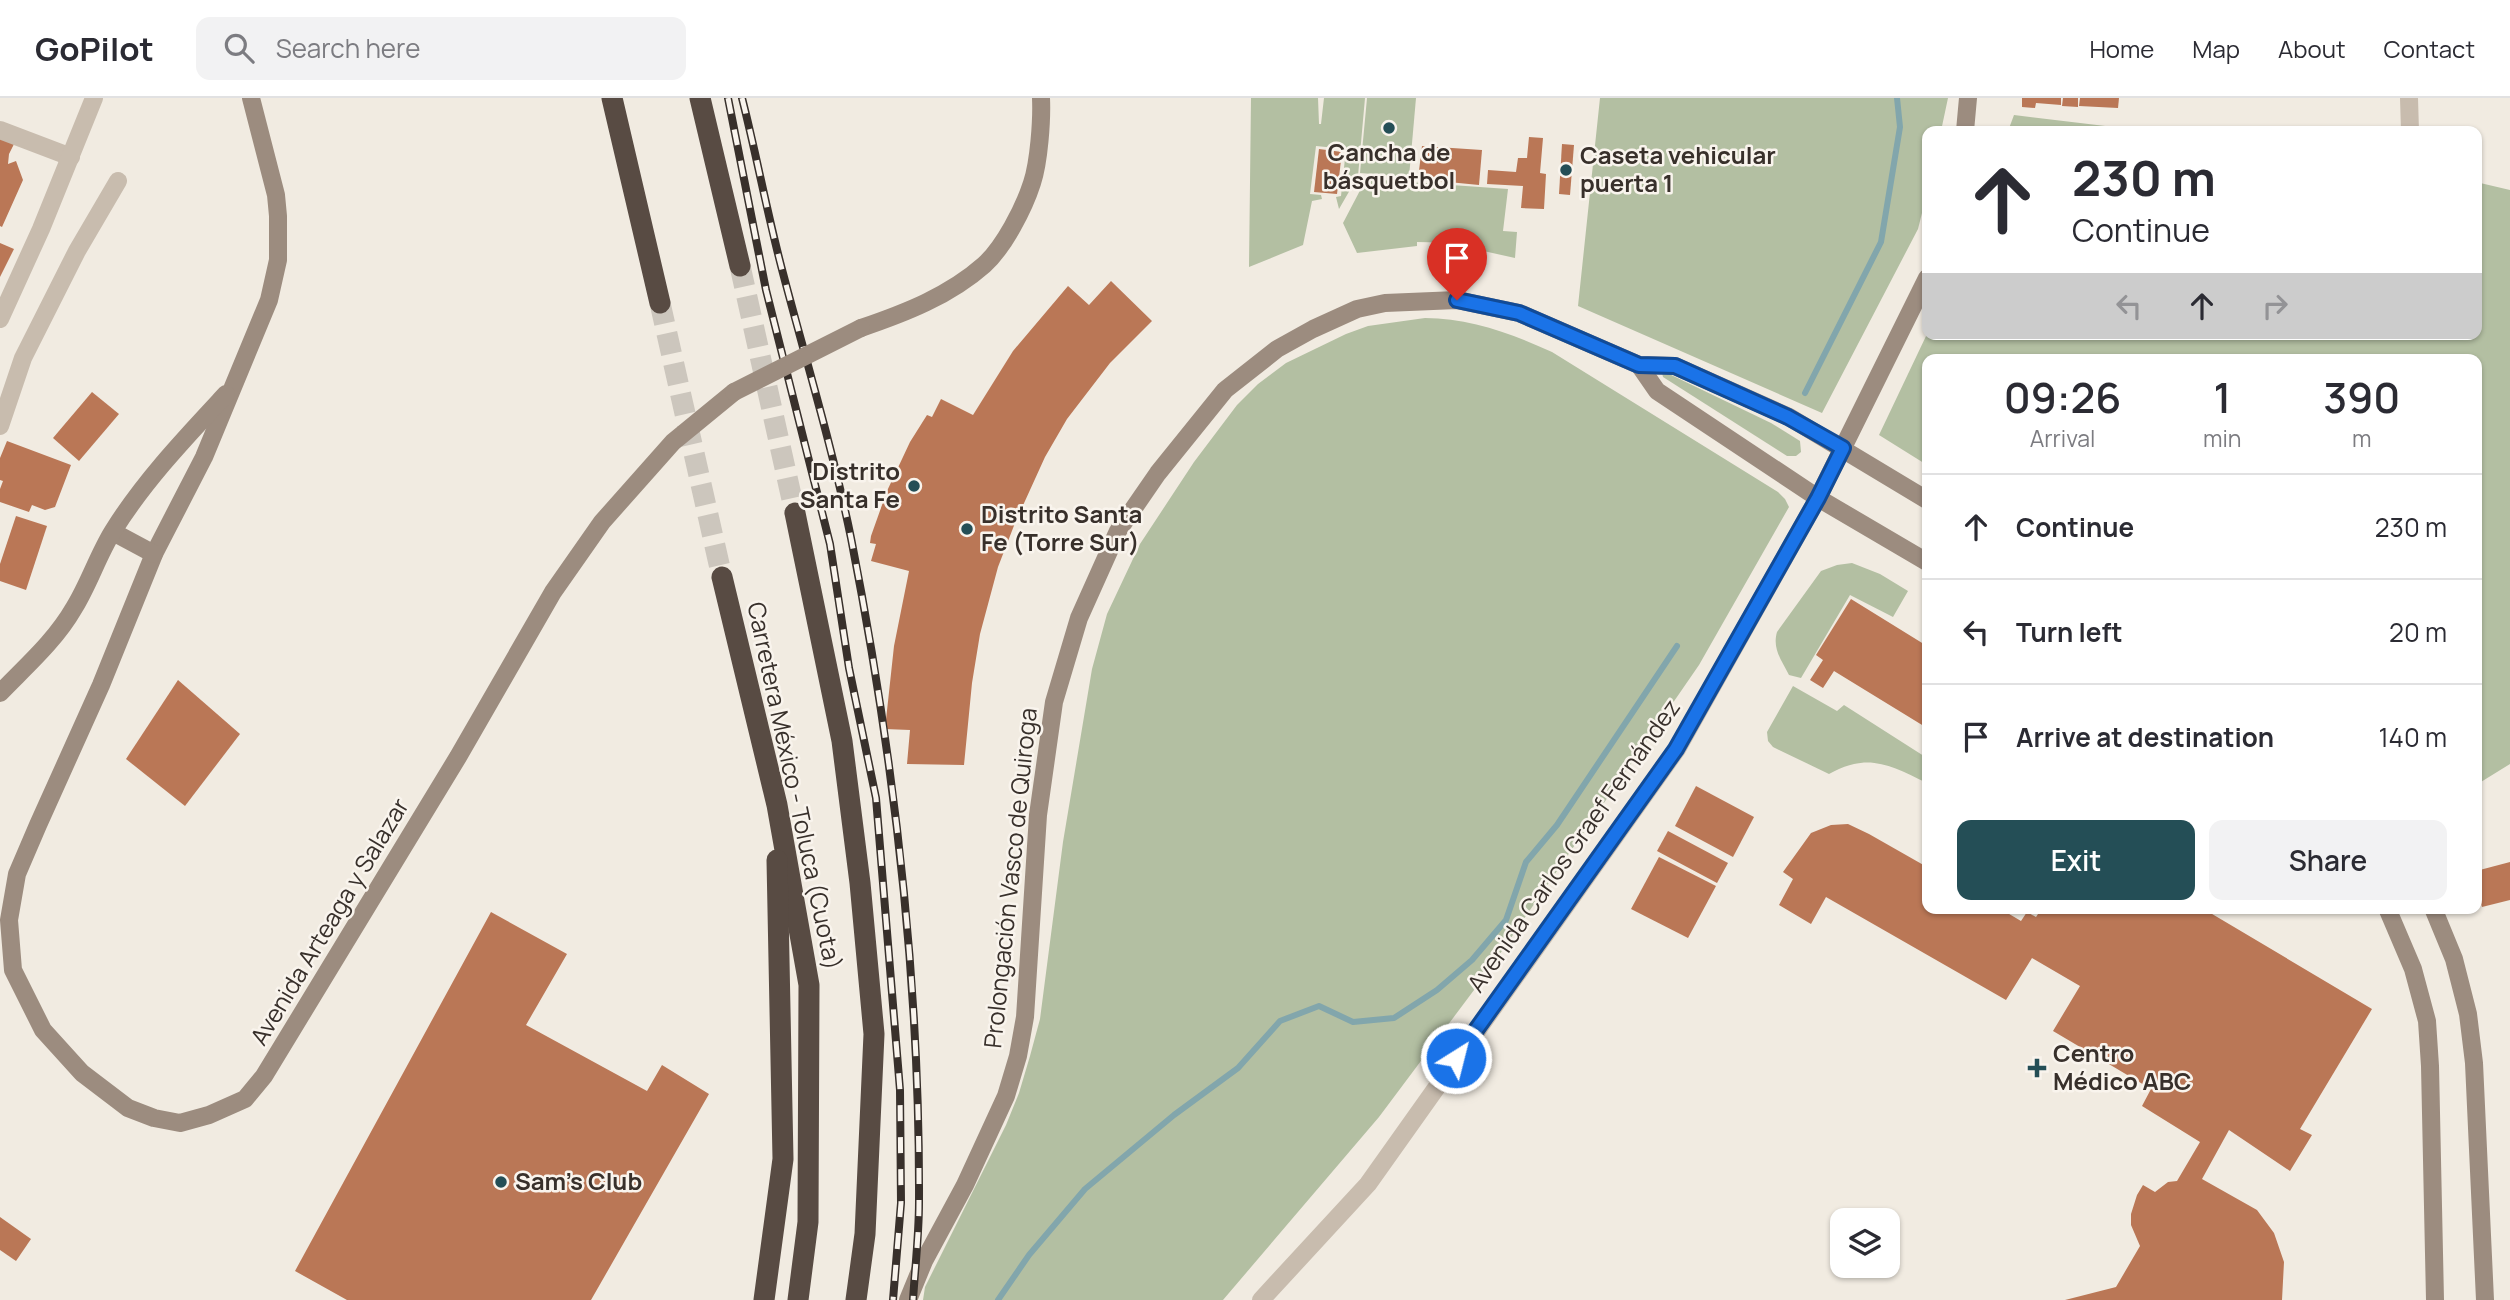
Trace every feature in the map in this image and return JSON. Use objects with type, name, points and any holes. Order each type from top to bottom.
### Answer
[{"type":"highway","points":[[612,98],[660,303]]},
{"type":"highway","points":[[700,98],[740,266]]},
{"type":"highway","name":"Carretera México - Toluca (Cuota)","points":[[796,513],[842,741],[860,883],[874,1034],[865,1234],[856,1300]]},
{"type":"highway","name":"Carretera México - Toluca (Cuota)","points":[[722,576],[777,805],[809,985],[808,1222],[798,1300]]},
{"type":"highway","points":[[764,1300],[783,1159],[777,805]]},
{"type":"street","points":[[0,318],[94,98]]},
{"type":"street","name":"Avenida Arteaga y Salazar","points":[[251,98],[276,195],[278,260],[269,300],[204,457],[155,554],[101,685],[17,874],[9,920],[13,970],[43,1030],[82,1073],[128,1108],[155,1118],[180,1123],[209,1115],[245,1099],[264,1076],[458,757],[553,592],[602,522],[673,442],[734,392],[861,328],[899,315],[944,294],[986,264],[1012,228],[1032,182],[1042,113],[1041,98]]},
{"type":"street","points":[[1965,126],[1968,98]]},
{"type":"street","points":[[2409,98],[2410,126]]},
{"type":"street","points":[[0,130],[71,157]]},
{"type":"street","points":[[0,426],[23,358],[77,251],[118,181]]},
{"type":"street","points":[[1818,498],[1922,288]]},
{"type":"street","name":"Prolongación Vasco de Quiroga","points":[[908,1300],[924,1261],[965,1185],[1006,1096],[1018,1056],[1024,1017],[1038,815],[1054,702],[1079,618],[1118,531],[1158,473],[1225,390],[1277,349],[1357,309],[1395,302],[1457,300],[1519,313],[1639,365],[1675,366],[1788,417],[1922,497]]},
{"type":"street","name":"Prolongación Vasco de Quiroga","points":[[1639,365],[1657,391],[1818,498],[1922,559]]},
{"type":"street","points":[[0,693],[48,645],[74,609],[113,532],[142,490],[192,429],[233,387]]},
{"type":"street","name":"Avenida Carlos Graef Fernández","points":[[1261,1300],[1368,1184],[1676,749],[1818,498]]},
{"type":"street","points":[[113,532],[155,554]]},
{"type":"street","points":[[2390,914],[2413,969],[2427,1021],[2435,1300]]},
{"type":"street","points":[[2435,914],[2454,959],[2468,1014],[2474,1063],[2485,1300]]},
{"type":"green space","points":[[1251,98],[1318,98],[1321,124],[1324,98],[1365,98],[1358,176],[1339,209],[1336,197],[1341,196],[1346,149],[1316,146],[1310,194],[1321,195],[1322,199],[1312,201],[1303,245],[1249,267]]},
{"type":"green space","name":"Cancha de básquetbol","points":[[1367,98],[1416,98],[1409,177],[1360,173]]},
{"type":"green space","points":[[1600,98],[1948,98],[1942,126],[1922,126],[1922,213],[1918,229],[1822,413],[1578,306]]},
{"type":"green space","points":[[2014,115],[2105,126],[2010,126]]},
{"type":"green space","points":[[1366,179],[1508,189],[1503,231],[1517,232],[1515,258],[1461,246],[1461,243],[1417,242],[1417,246],[1357,253],[1343,223]]},
{"type":"green space","points":[[2482,183],[2510,190],[2510,764],[2482,781],[2482,354],[1922,354],[1922,462],[1879,435],[1924,340],[2482,340]]},
{"type":"green space","points":[[1425,318],[1490,328],[1552,352],[1778,492],[1789,507],[1699,665],[1486,974],[1379,1117],[1223,1300],[923,1300],[925,1287],[1006,1125],[1030,1056],[1040,1019],[1063,842],[1092,669],[1107,614],[1140,544],[1194,462],[1237,405],[1258,384],[1286,363],[1346,334],[1368,326]]},
{"type":"green space","points":[[1665,372],[1771,423],[1800,441],[1801,452],[1796,456],[1787,456],[1663,377],[1662,373]]},
{"type":"green space","points":[[1852,563],[1880,574],[1908,591],[1893,617],[1850,595],[1801,678],[1789,675],[1777,649],[1777,632],[1821,571]]},
{"type":"green space","points":[[1793,686],[1837,711],[1844,705],[1922,755],[1922,781],[1890,766],[1867,762],[1843,767],[1829,774],[1773,747],[1768,741],[1767,732]]},
{"type":"building","points":[[2022,98],[2061,98],[2061,105],[2036,103],[2035,108],[2022,107]]},
{"type":"building","points":[[2063,98],[2078,98],[2078,107],[2062,106]]},
{"type":"building","points":[[2080,98],[2119,98],[2118,108],[2079,106]]},
{"type":"building","points":[[0,133],[16,140],[9,154],[8,164],[16,161],[23,180],[2,227],[0,226]]},
{"type":"building","points":[[1529,137],[1543,138],[1540,173],[1546,174],[1544,209],[1521,208],[1523,186],[1487,184],[1488,170],[1516,172],[1518,158],[1527,158]]},
{"type":"building","name":"Caseta vehicular puerta 1","points":[[1562,144],[1574,145],[1570,195],[1559,194]]},
{"type":"building","points":[[1422,146],[1482,150],[1479,185],[1418,179]]},
{"type":"building","points":[[1319,149],[1342,152],[1337,194],[1314,192]]},
{"type":"building","points":[[0,243],[14,249],[0,277]]},
{"type":"building","name":"Distrito Santa Fe (Torre Sur)","points":[[1111,281],[1152,321],[1110,363],[1067,419],[1045,457],[1015,523],[998,567],[980,634],[964,765],[907,764],[910,730],[885,729],[894,646],[909,571],[871,561],[876,544],[870,543],[871,536],[887,491],[910,442],[927,415],[932,417],[941,399],[973,415],[1013,351],[1068,286],[1089,305]]},
{"type":"building","points":[[92,392],[119,414],[79,461],[53,438]]},
{"type":"building","points":[[7,441],[71,465],[55,507],[45,510],[32,505],[29,512],[0,502],[3,481],[0,480],[0,458]]},
{"type":"building","points":[[16,516],[47,526],[26,590],[0,581],[0,564]]},
{"type":"building","points":[[1851,599],[1922,643],[1922,725],[1834,671],[1823,688],[1810,680],[1823,660],[1816,655]]},
{"type":"building","points":[[178,680],[240,734],[185,806],[126,759]]},
{"type":"building","points":[[1696,786],[1754,817],[1733,857],[1675,826]]},
{"type":"building","name":"Centro Médico ABC","points":[[1848,824],[1922,864],[1922,914],[2009,914],[2021,921],[2026,914],[2036,917],[2038,914],[2212,914],[2372,1009],[2300,1129],[2312,1135],[2290,1171],[2229,1130],[2202,1179],[2257,1210],[2274,1233],[2284,1262],[2282,1300],[2065,1300],[2116,1287],[2140,1246],[2131,1225],[2131,1214],[2137,1195],[2143,1185],[2155,1192],[2168,1182],[2177,1181],[2200,1142],[2142,1106],[2151,1089],[2053,1031],[2080,986],[2032,958],[2006,1000],[1826,897],[1811,924],[1779,905],[1793,879],[1783,872],[1811,833],[1831,825]]},
{"type":"building","points":[[1668,831],[1728,863],[1717,883],[1657,851]]},
{"type":"building","points":[[1659,857],[1716,886],[1688,938],[1631,909]]},
{"type":"building","points":[[2510,862],[2510,900],[2482,907],[2482,869]]},
{"type":"building","name":"Sam's Club","points":[[491,912],[567,954],[526,1025],[647,1091],[662,1065],[709,1094],[591,1300],[347,1300],[295,1271]]},
{"type":"building","points":[[0,1217],[31,1239],[16,1261],[0,1250]]},
{"type":"waterway","points":[[1805,393],[1881,242],[1900,127],[1897,98]]},
{"type":"waterway","points":[[998,1300],[1029,1255],[1085,1189],[1174,1115],[1238,1068],[1280,1021],[1319,1006],[1353,1022],[1394,1018],[1437,990],[1472,960],[1506,920],[1526,862],[1557,825],[1677,646]]},
{"type":"tunnel","points":[[740,266],[795,513]]},
{"type":"tunnel","points":[[660,303],[722,577]]},
{"type":"railway","points":[[728,98],[766,290],[830,544],[849,668],[876,798],[900,1090],[901,1203],[893,1300]]},
{"type":"railway","points":[[742,98],[778,255],[844,505],[866,620],[892,786],[902,869],[915,1035],[919,1202],[913,1300]]},
{"type":"place","name":"Cancha de básquetbol","points":[[1389,128]]},
{"type":"place","name":"Caseta vehicular puerta 1","points":[[1566,170]]},
{"type":"place","name":"Distrito Santa Fe","points":[[914,486]]},
{"type":"place","name":"Distrito Santa Fe (Torre Sur)","points":[[967,529]]},
{"type":"place","name":"Centro Médico ABC","points":[[2037,1068]]},
{"type":"place","name":"Sam's Club","points":[[501,1182]]},
{"type":"route","points":[[1456,1058],[1676,749],[1818,498],[1843,448],[1788,417],[1675,366],[1639,365],[1519,313],[1457,300]]}]
